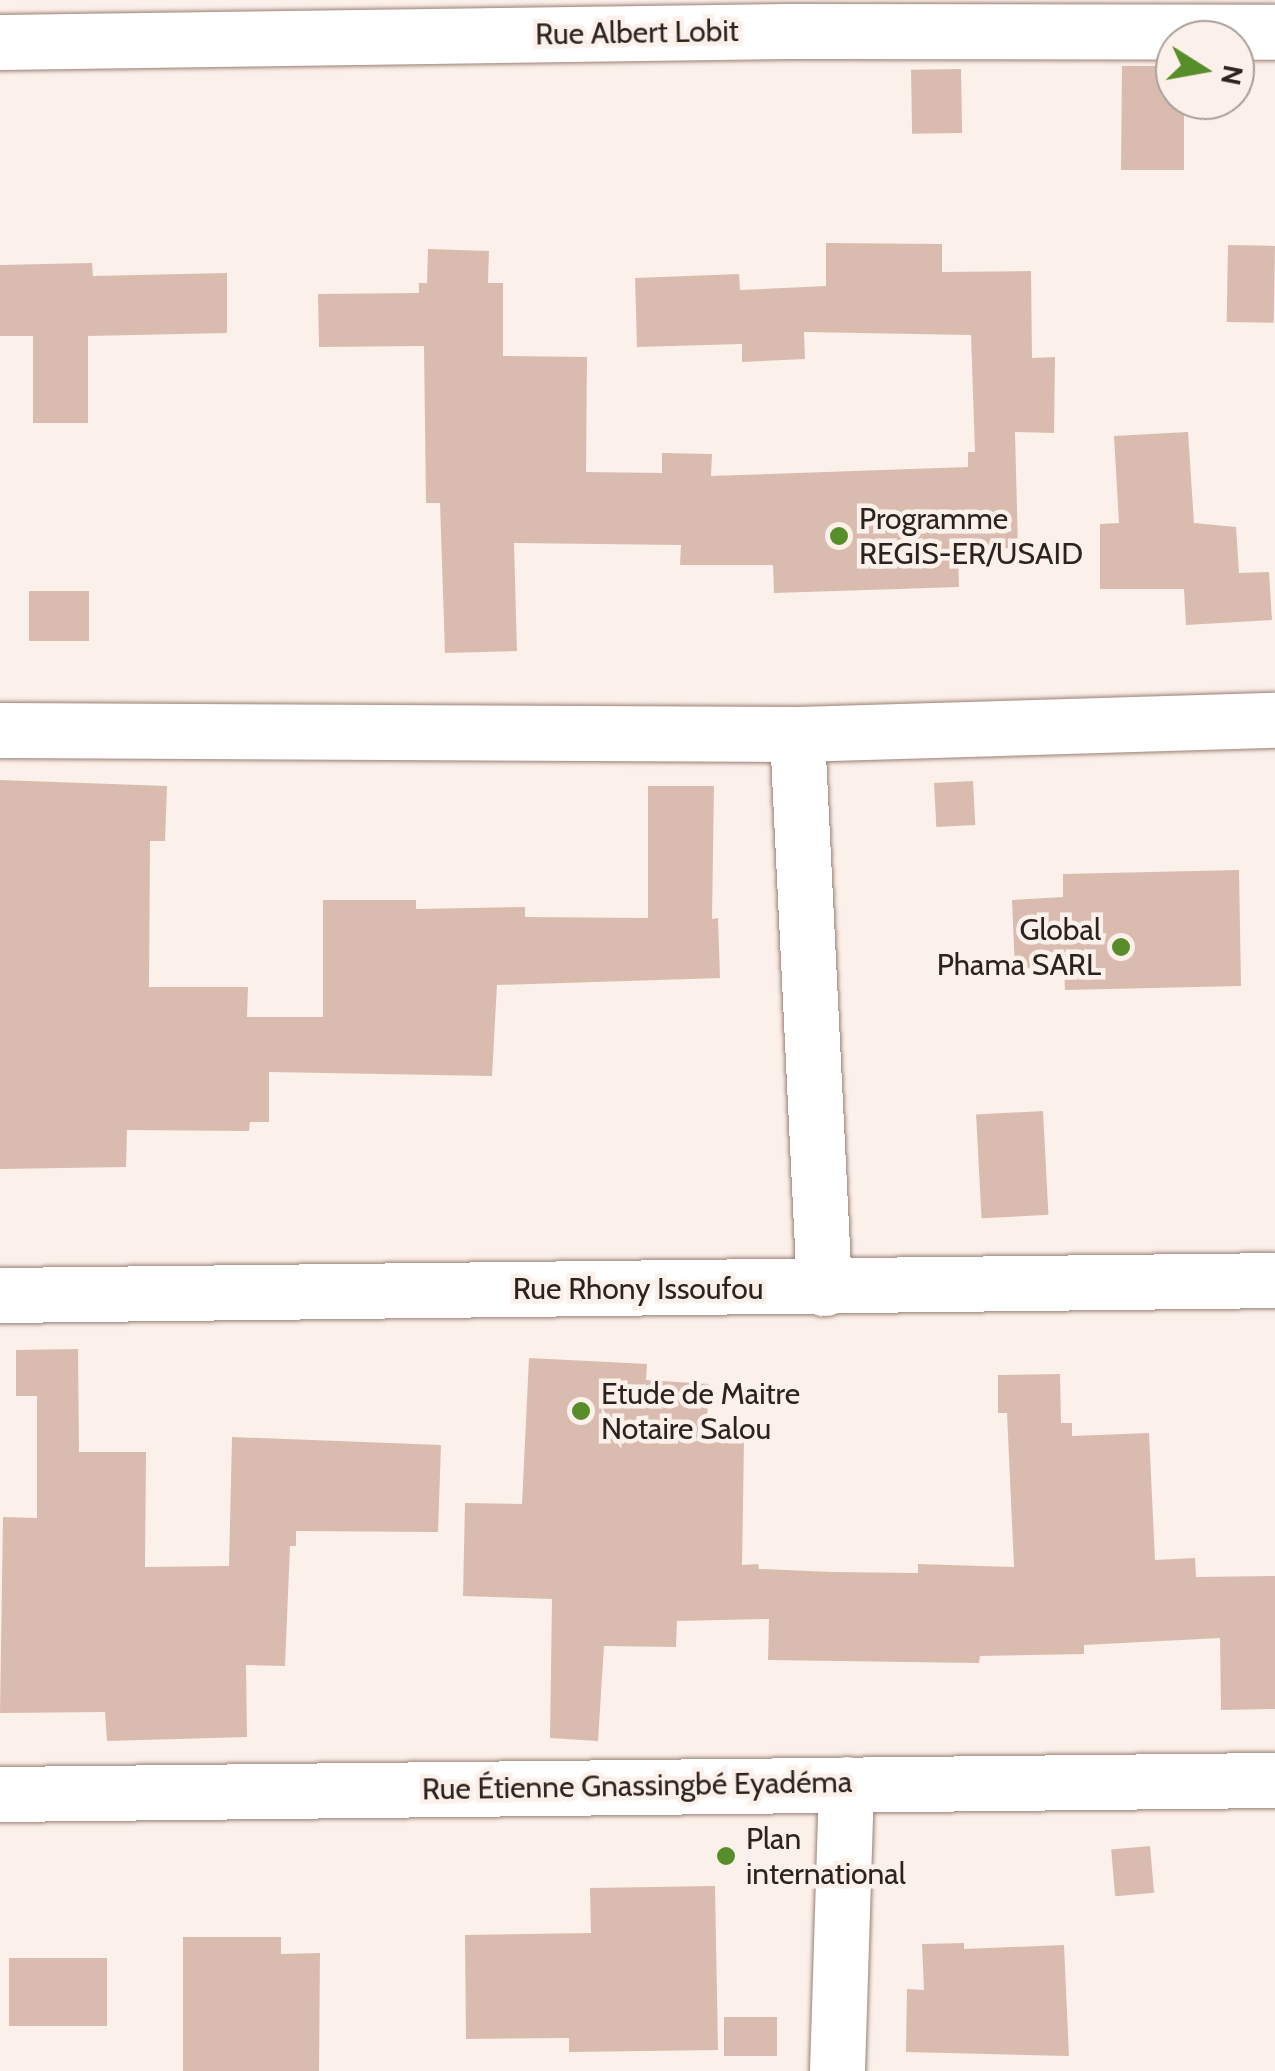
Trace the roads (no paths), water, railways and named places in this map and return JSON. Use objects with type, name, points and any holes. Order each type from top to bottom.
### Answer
[{"type":"street","name":"Rue Albert Lobit","points":[[0,42],[787,31],[1275,32]]},
{"type":"street","points":[[0,730],[798,734],[1275,720]]},
{"type":"street","points":[[798,734],[824,1288]]},
{"type":"street","name":"Rue Rhony Issoufou","points":[[0,1294],[824,1288],[1275,1280]]},
{"type":"street","name":"Rue Étienne Gnassingbé Eyadéma","points":[[0,1794],[1275,1780]]},
{"type":"street","points":[[837,2071],[846,1784]]},
{"type":"place","name":"Programme REGIS-ER/USAID","points":[[839,536]]},
{"type":"place","name":"Global Phama SARL","points":[[1121,947]]},
{"type":"place","name":"Etude de Maitre Notaire Salou","points":[[581,1411]]},
{"type":"place","name":"Plan international","points":[[726,1856]]}]
